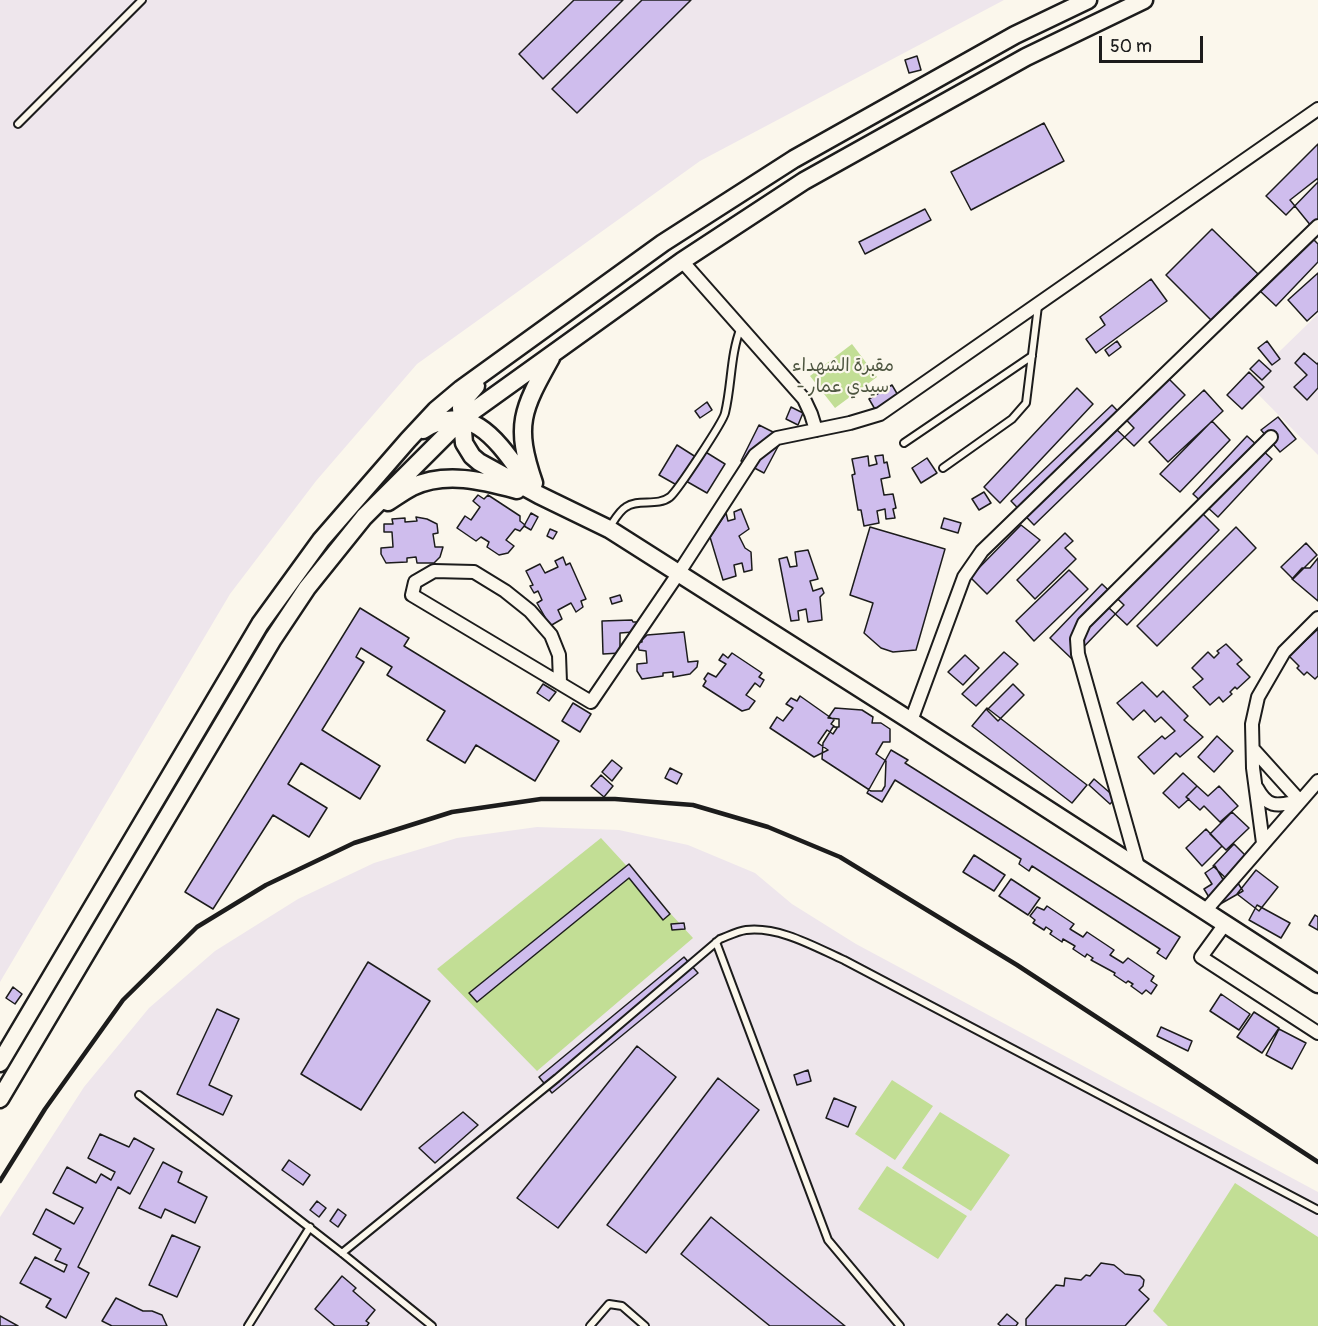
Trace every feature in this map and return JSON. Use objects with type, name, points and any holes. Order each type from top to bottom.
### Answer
[{"type":"main road","points":[[0,1063],[260,624],[321,540],[436,410],[461,389],[663,243],[794,159],[1016,35],[1088,0]]},
{"type":"main road","points":[[0,1099],[273,639],[307,588],[364,517],[462,419],[682,261],[804,181],[1026,57],[1144,0]]},
{"type":"main road","points":[[539,495],[525,457],[523,423],[530,396],[553,355]]},
{"type":"main road","points":[[494,365],[463,401],[461,408],[464,443],[472,456],[539,495],[609,529],[1318,984]]},
{"type":"main road","points":[[408,440],[441,420],[462,419],[474,422],[487,433],[539,495]]},
{"type":"main road","points":[[364,517],[412,487],[431,481],[476,480],[539,495]]},
{"type":"street","points":[[560,682],[559,655],[551,635],[530,611],[505,591],[474,572],[434,571],[415,582],[412,595],[591,702],[755,455],[777,438],[850,423],[880,414],[1318,109]]},
{"type":"street","points":[[911,721],[964,577],[982,551],[1318,226]]},
{"type":"street","points":[[682,261],[804,399],[816,430]]},
{"type":"street","points":[[1138,867],[1078,654],[1077,639],[1084,623],[1272,437]]},
{"type":"street","points":[[1263,843],[1254,781],[1252,724],[1258,697],[1284,652],[1318,618]]},
{"type":"street","points":[[1254,750],[1300,801]]},
{"type":"street","points":[[1254,781],[1263,799],[1275,805],[1300,801]]},
{"type":"street","points":[[1205,911],[1300,801],[1315,790]]},
{"type":"street","points":[[1225,924],[1201,957],[1247,981],[1316,1028]]},
{"type":"lane","points":[[18,124],[142,0]]},
{"type":"lane","points":[[943,468],[1020,412],[1026,403],[1039,302]]},
{"type":"lane","points":[[609,529],[623,508],[631,504],[652,503],[669,498],[722,423],[731,359],[741,327]]},
{"type":"lane","points":[[904,443],[1032,356]]},
{"type":"lane","points":[[342,1253],[557,1078],[716,942],[746,930],[774,932],[807,943],[844,960],[1318,1210]]},
{"type":"lane","points":[[716,942],[828,1240],[900,1326]]},
{"type":"lane","points":[[139,1095],[310,1227],[432,1326]]},
{"type":"lane","points":[[248,1326],[310,1227]]},
{"type":"lane","points":[[590,1326],[609,1304],[622,1306],[645,1326]]},
{"type":"shaded area","points":[[0,0],[1004,0],[700,161],[417,364],[316,481],[230,594],[0,982]]},
{"type":"shaded area","points":[[1318,314],[1318,455],[1247,383]]},
{"type":"shaded area","points":[[537,827],[619,830],[688,845],[755,873],[792,904],[856,944],[1318,1192],[1318,1326],[0,1326],[0,1217],[84,1087],[149,1008],[215,951],[298,899],[374,863],[457,838]]},
{"type":"green space","name":"مقبرة الشهداء - سيدي عمار","points":[[852,344],[877,377],[835,408],[810,376]]},
{"type":"green space","points":[[601,838],[693,938],[537,1071],[437,969]]},
{"type":"green space","points":[[892,1080],[933,1106],[895,1160],[855,1134]]},
{"type":"green space","points":[[940,1112],[1010,1155],[971,1211],[902,1168]]},
{"type":"green space","points":[[887,1166],[967,1216],[938,1259],[858,1209]]},
{"type":"green space","points":[[1235,1183],[1318,1237],[1318,1326],[1168,1326],[1153,1311]]},
{"type":"building","points":[[574,0],[623,0],[543,79],[519,54]]},
{"type":"building","points":[[642,0],[691,0],[577,113],[552,89]]},
{"type":"building","points":[[917,56],[921,70],[909,73],[905,60]]},
{"type":"building","points":[[1044,123],[1064,161],[971,210],[951,172]]},
{"type":"building","points":[[1318,144],[1318,182],[1286,215],[1266,196]]},
{"type":"building","points":[[1318,178],[1318,230],[1316,232],[1290,200]]},
{"type":"building","points":[[925,209],[931,220],[865,254],[859,242]]},
{"type":"building","points":[[1212,229],[1258,274],[1234,297],[1240,303],[1217,326],[1166,275]]},
{"type":"building","points":[[1311,237],[1318,244],[1318,262],[1276,306],[1259,290]]},
{"type":"building","points":[[1318,273],[1318,311],[1307,321],[1288,300]]},
{"type":"building","points":[[1151,279],[1167,301],[1096,353],[1086,339],[1105,325],[1100,317]]},
{"type":"building","points":[[1117,341],[1121,347],[1109,356],[1105,350]]},
{"type":"building","points":[[1267,341],[1280,359],[1272,365],[1258,348]]},
{"type":"building","points":[[1304,353],[1318,363],[1318,388],[1307,400],[1294,387],[1307,375],[1295,363]]},
{"type":"building","points":[[1259,360],[1271,371],[1262,380],[1250,369]]},
{"type":"building","points":[[1249,372],[1264,387],[1242,409],[1227,395]]},
{"type":"building","points":[[1167,377],[1185,395],[1134,446],[1116,429]]},
{"type":"building","points":[[892,385],[899,397],[876,411],[869,399]]},
{"type":"building","points":[[1077,388],[1093,404],[1000,503],[984,487]]},
{"type":"building","points":[[1204,390],[1223,411],[1168,462],[1149,442]]},
{"type":"building","points":[[707,402],[712,410],[700,418],[695,411]]},
{"type":"building","points":[[1112,405],[1134,428],[1034,525],[1011,501]]},
{"type":"building","points":[[791,407],[803,413],[798,425],[786,419]]},
{"type":"building","points":[[1278,417],[1296,439],[1280,452],[1261,430]]},
{"type":"building","points":[[1212,421],[1230,440],[1180,492],[1160,474]]},
{"type":"building","points":[[759,425],[783,437],[764,473],[741,461]]},
{"type":"building","points":[[1247,436],[1272,459],[1218,517],[1193,494]]},
{"type":"building","points":[[677,445],[699,459],[704,451],[725,464],[707,493],[686,481],[682,488],[659,475]]},
{"type":"building","points":[[883,455],[890,477],[881,479],[884,495],[893,494],[896,508],[893,509],[895,518],[886,519],[885,509],[877,511],[879,523],[864,526],[861,510],[858,510],[852,475],[855,474],[852,459],[868,456],[869,466],[877,464],[875,456]]},
{"type":"building","points":[[927,458],[937,473],[921,483],[912,468]]},
{"type":"building","points":[[984,492],[991,503],[979,510],[972,499]]},
{"type":"building","points":[[478,495],[484,499],[488,495],[520,516],[520,521],[525,525],[520,531],[515,529],[506,540],[514,546],[508,553],[499,555],[487,547],[489,542],[481,537],[476,541],[457,528],[465,516],[471,520],[480,507],[473,501]]},
{"type":"building","points":[[741,509],[749,529],[739,536],[745,548],[751,552],[752,570],[744,572],[742,563],[734,565],[736,576],[723,580],[710,537],[726,513],[728,521],[735,519],[734,512]]},
{"type":"building","points":[[1201,512],[1219,530],[1127,625],[1108,607]]},
{"type":"building","points":[[531,513],[538,517],[531,530],[524,526]]},
{"type":"building","points":[[416,517],[437,524],[438,533],[433,534],[435,547],[443,547],[440,557],[434,563],[417,563],[416,557],[407,558],[407,562],[386,563],[381,554],[381,548],[393,547],[392,532],[384,532],[384,524],[393,524],[392,519],[405,518],[405,522],[417,521]]},
{"type":"building","points":[[944,518],[961,523],[958,533],[941,528]]},
{"type":"building","points":[[1021,525],[1040,540],[987,594],[970,577]]},
{"type":"building","points":[[870,527],[945,549],[916,650],[893,652],[881,648],[864,633],[873,603],[850,595]]},
{"type":"building","points":[[1236,527],[1256,548],[1157,646],[1137,626]]},
{"type":"building","points":[[550,529],[557,532],[553,539],[547,536]]},
{"type":"building","points":[[1065,533],[1073,541],[1065,548],[1076,559],[1035,599],[1017,580]]},
{"type":"building","points":[[1306,543],[1317,555],[1293,579],[1281,567]]},
{"type":"building","points":[[808,550],[818,579],[810,581],[813,591],[822,588],[824,593],[820,597],[822,620],[808,622],[806,609],[798,611],[799,620],[791,621],[779,559],[787,557],[790,567],[797,566],[795,552]]},
{"type":"building","points":[[563,557],[566,565],[570,563],[586,599],[581,601],[583,607],[576,612],[571,603],[558,610],[562,619],[550,626],[537,603],[542,600],[538,591],[534,593],[530,586],[533,585],[526,571],[540,564],[545,573],[558,567],[555,561]]},
{"type":"building","points":[[1318,558],[1318,601],[1292,579],[1302,568],[1310,568]]},
{"type":"building","points":[[1069,570],[1088,589],[1034,641],[1016,621]]},
{"type":"building","points":[[1102,584],[1124,605],[1072,659],[1050,638]]},
{"type":"building","points":[[620,595],[622,601],[612,604],[610,598]]},
{"type":"building","points":[[360,608],[409,638],[404,646],[559,741],[535,781],[476,745],[465,763],[427,740],[445,711],[387,675],[392,667],[361,648],[356,657],[364,662],[322,730],[380,766],[360,799],[301,763],[288,784],[327,808],[309,837],[273,815],[213,909],[185,892]]},
{"type":"building","points":[[602,621],[642,622],[642,642],[633,643],[633,632],[620,633],[620,653],[603,654]]},
{"type":"building","points":[[1318,629],[1318,676],[1315,679],[1307,672],[1304,675],[1289,656]]},
{"type":"building","points":[[684,632],[688,662],[698,661],[697,667],[690,674],[673,677],[673,672],[663,673],[663,676],[642,679],[637,671],[637,664],[647,663],[646,651],[639,650],[638,644],[647,635]]},
{"type":"building","points":[[1226,644],[1242,660],[1237,664],[1250,677],[1237,689],[1235,687],[1230,692],[1232,694],[1223,702],[1219,697],[1210,705],[1193,687],[1203,679],[1192,668],[1208,652],[1214,658],[1219,653],[1217,651]]},
{"type":"building","points":[[1004,652],[1018,664],[976,706],[962,694]]},
{"type":"building","points":[[732,653],[762,673],[759,677],[764,680],[760,687],[755,683],[746,695],[755,701],[749,709],[742,711],[703,686],[708,673],[716,677],[726,664],[719,660],[723,654],[728,658]]},
{"type":"building","points":[[965,655],[979,668],[963,685],[948,672]]},
{"type":"building","points":[[1142,682],[1157,697],[1163,691],[1188,716],[1184,720],[1203,737],[1180,757],[1176,753],[1154,774],[1138,757],[1162,736],[1165,739],[1175,731],[1161,717],[1155,722],[1144,710],[1133,720],[1117,703]]},
{"type":"building","points":[[543,684],[556,692],[549,701],[537,693]]},
{"type":"building","points":[[1013,684],[1024,695],[998,721],[987,710]]},
{"type":"building","points":[[800,696],[834,720],[831,724],[837,728],[833,734],[827,730],[818,743],[828,750],[814,757],[770,728],[777,717],[783,721],[793,708],[786,704],[791,698],[797,701]]},
{"type":"building","points":[[573,703],[591,714],[580,732],[562,721]]},
{"type":"building","points":[[835,708],[862,710],[873,717],[872,723],[881,723],[890,729],[890,742],[883,742],[876,754],[886,761],[885,786],[882,791],[871,791],[822,759],[823,743],[833,727],[839,727],[839,719],[828,718]]},
{"type":"building","points":[[987,708],[1087,785],[1072,803],[972,726]]},
{"type":"building","points":[[1217,736],[1233,751],[1214,772],[1198,757]]},
{"type":"building","points":[[891,750],[908,760],[905,763],[1180,937],[1166,959],[1157,953],[1160,949],[1032,866],[1029,871],[1019,864],[1021,859],[895,780],[882,802],[867,793]]},
{"type":"building","points":[[612,760],[622,768],[612,781],[602,772]]},
{"type":"building","points":[[670,768],[682,774],[677,784],[665,778]]},
{"type":"building","points":[[1183,773],[1197,786],[1186,797],[1189,799],[1179,808],[1163,793]]},
{"type":"building","points":[[601,775],[613,786],[604,797],[591,786]]},
{"type":"building","points":[[1094,779],[1116,798],[1110,804],[1089,785]]},
{"type":"building","points":[[1197,786],[1208,796],[1219,786],[1238,806],[1220,822],[1204,806],[1200,810],[1186,797]]},
{"type":"building","points":[[1232,812],[1249,828],[1226,850],[1210,834]]},
{"type":"building","points":[[1206,829],[1222,846],[1202,866],[1186,848]]},
{"type":"building","points":[[1234,844],[1252,862],[1231,883],[1213,866]]},
{"type":"building","points":[[974,855],[1005,875],[994,891],[963,872]]},
{"type":"building","points":[[629,864],[670,914],[663,920],[629,878],[477,1002],[469,993]]},
{"type":"building","points":[[1215,866],[1227,886],[1236,880],[1243,891],[1215,907],[1204,889],[1212,884],[1205,873]]},
{"type":"building","points":[[1256,870],[1278,887],[1259,911],[1237,894]]},
{"type":"building","points":[[1011,879],[1040,898],[1028,915],[999,896]]},
{"type":"building","points":[[1257,905],[1290,923],[1281,938],[1249,920]]},
{"type":"building","points":[[1047,906],[1074,924],[1070,929],[1083,937],[1087,932],[1114,950],[1110,955],[1123,963],[1128,958],[1154,976],[1151,981],[1157,985],[1151,994],[1146,990],[1142,994],[1131,986],[1133,984],[1128,981],[1126,983],[1114,975],[1115,973],[1091,960],[1093,958],[1087,954],[1085,957],[1073,949],[1075,946],[1063,939],[1062,942],[1050,934],[1052,931],[1046,927],[1044,930],[1033,923],[1035,920],[1030,916],[1037,907],[1044,910]]},
{"type":"building","points":[[1315,915],[1318,917],[1318,930],[1309,925]]},
{"type":"building","points":[[684,923],[685,929],[672,930],[671,924]]},
{"type":"building","points":[[684,957],[698,973],[552,1093],[539,1077]]},
{"type":"building","points":[[368,962],[430,1001],[361,1110],[301,1074]]},
{"type":"building","points":[[13,987],[22,994],[15,1004],[6,998]]},
{"type":"building","points":[[1221,994],[1250,1014],[1239,1030],[1210,1011]]},
{"type":"building","points":[[217,1009],[239,1019],[209,1085],[232,1096],[223,1115],[177,1094]]},
{"type":"building","points":[[1254,1012],[1279,1028],[1262,1053],[1237,1037]]},
{"type":"building","points":[[1161,1027],[1192,1041],[1188,1051],[1157,1036]]},
{"type":"building","points":[[1279,1029],[1306,1043],[1292,1069],[1266,1055]]},
{"type":"building","points":[[637,1046],[676,1077],[558,1228],[517,1198]]},
{"type":"building","points":[[808,1070],[811,1081],[797,1085],[794,1075]]},
{"type":"building","points":[[718,1078],[759,1110],[646,1253],[607,1225]]},
{"type":"building","points":[[834,1098],[856,1107],[848,1127],[826,1118]]},
{"type":"building","points":[[463,1112],[478,1125],[435,1163],[419,1148]]},
{"type":"building","points":[[100,1134],[129,1147],[134,1138],[154,1149],[130,1194],[118,1187],[78,1267],[89,1273],[66,1318],[46,1307],[51,1299],[20,1283],[35,1257],[64,1272],[67,1265],[55,1260],[61,1249],[33,1234],[46,1209],[74,1224],[83,1208],[53,1193],[67,1167],[96,1183],[101,1174],[111,1180],[115,1172],[88,1158]]},
{"type":"building","points":[[289,1160],[310,1175],[303,1185],[282,1170]]},
{"type":"building","points":[[163,1162],[182,1172],[178,1182],[207,1197],[195,1223],[165,1209],[161,1218],[139,1208]]},
{"type":"building","points":[[317,1201],[326,1208],[319,1217],[310,1210]]},
{"type":"building","points":[[338,1209],[346,1215],[338,1227],[330,1221]]},
{"type":"building","points":[[711,1217],[845,1326],[770,1326],[681,1254]]},
{"type":"building","points":[[172,1235],[200,1247],[177,1297],[149,1285]]},
{"type":"building","points":[[1101,1263],[1114,1265],[1125,1274],[1140,1276],[1144,1280],[1139,1290],[1149,1299],[1125,1326],[1026,1326],[1026,1319],[1056,1285],[1064,1286],[1065,1278],[1081,1280],[1086,1275],[1090,1276]]},
{"type":"building","points":[[342,1276],[356,1288],[353,1291],[375,1310],[366,1321],[369,1323],[367,1326],[335,1326],[315,1309]]},
{"type":"building","points":[[116,1298],[143,1311],[152,1311],[162,1315],[167,1326],[112,1326],[102,1321]]},
{"type":"building","points":[[1007,1314],[1018,1323],[1016,1326],[998,1324]]},
{"type":"building","points":[[0,1316],[18,1326],[0,1326]]},
{"type":"railway","points":[[0,1181],[45,1109],[123,1000],[197,927],[266,885],[354,843],[452,812],[541,799],[615,799],[693,805],[768,827],[840,857],[1017,965],[1318,1162]]}]
